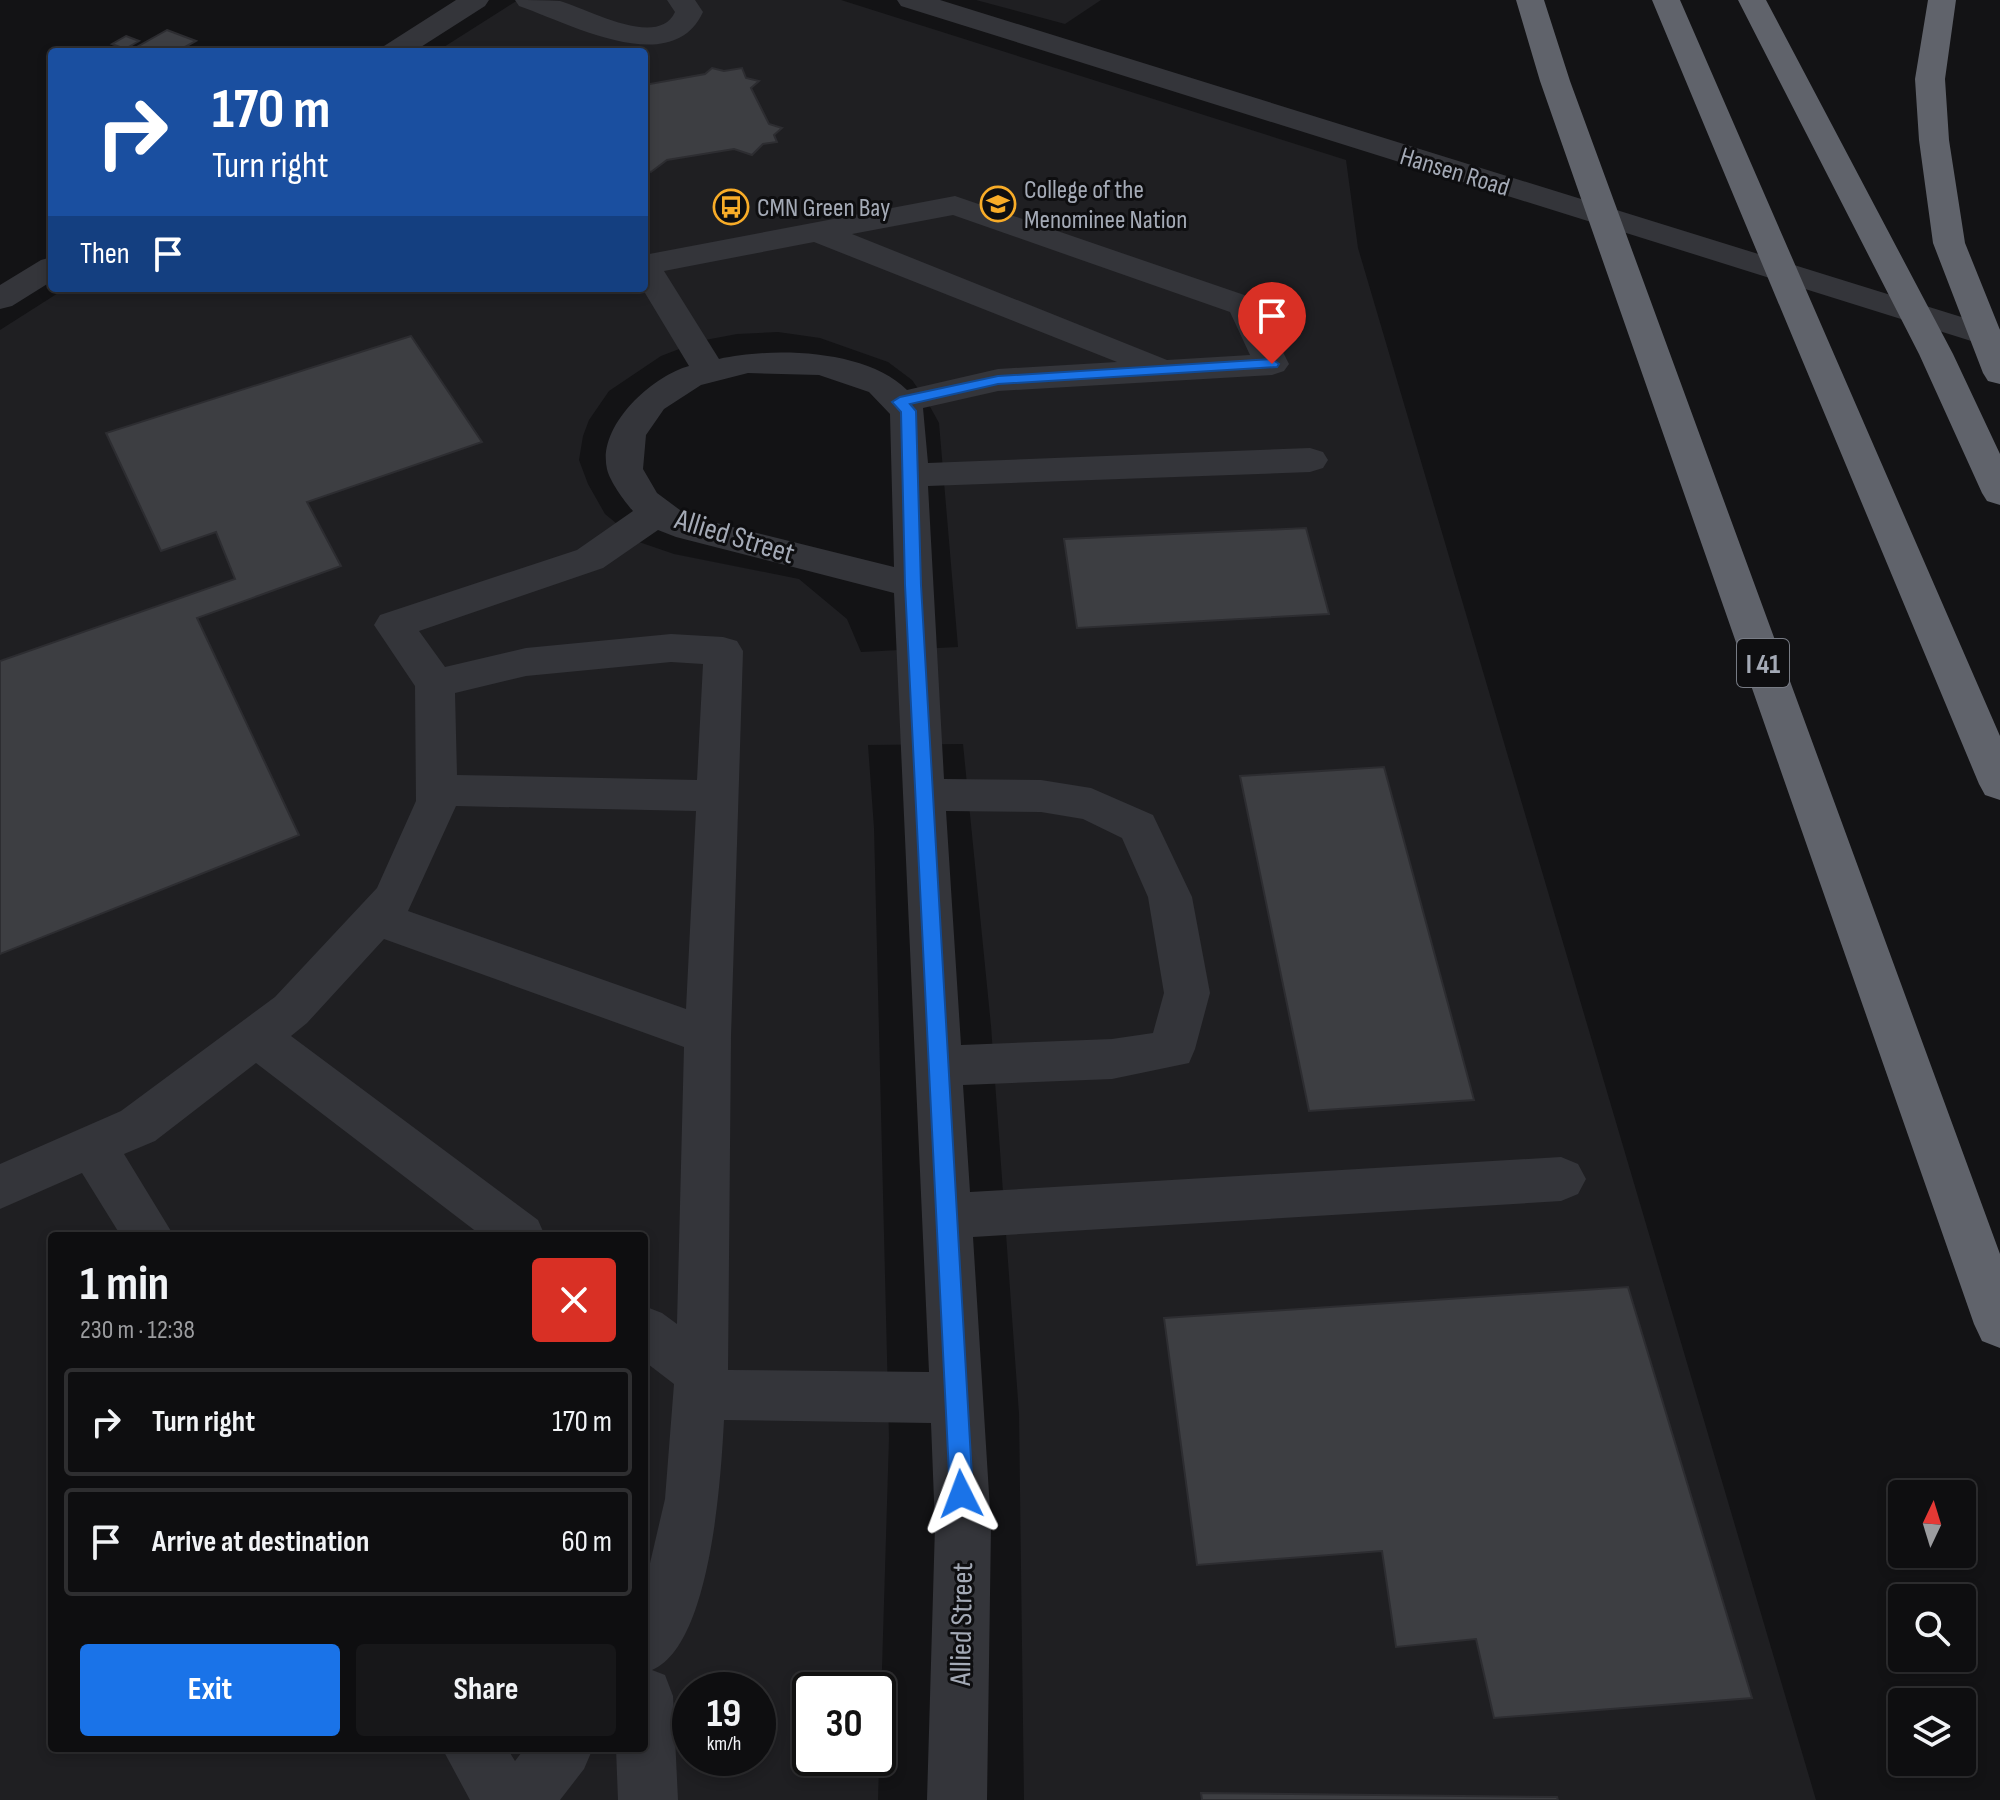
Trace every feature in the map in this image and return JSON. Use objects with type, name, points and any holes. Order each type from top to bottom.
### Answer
[{"type":"highway","points":[[1521,0],[1555,81]]},
{"type":"highway","name":"I 41","points":[[1530,0],[1555,81],[2000,1324]]},
{"type":"highway","points":[[1666,0],[2000,784]]},
{"type":"highway","points":[[1752,0],[1929,340],[2000,493]]},
{"type":"highway","points":[[1942,0],[1930,79],[1934,140],[1949,243],[2000,373]]},
{"type":"street","points":[[400,48],[475,0]]},
{"type":"street","points":[[529,0],[639,38],[668,34],[683,25],[689,12],[681,0]]},
{"type":"street","points":[[584,19],[618,0]]},
{"type":"street","name":"Hansen Road","points":[[911,0],[2000,340]]},
{"type":"street","points":[[648,264],[955,205],[1244,306],[1272,364],[998,380],[900,402]]},
{"type":"street","points":[[818,232],[1167,370]]},
{"type":"street","points":[[0,299],[48,269]]},
{"type":"street","points":[[648,271],[710,372]]},
{"type":"street","name":"Allied Street","points":[[913,585],[676,525],[644,501],[625,469],[628,434],[652,401],[689,377],[748,363],[822,365],[881,384],[908,411],[913,585],[963,1526],[957,1800]]},
{"type":"street","points":[[911,475],[1310,460]]},
{"type":"street","points":[[0,1187],[138,1126],[291,1010],[394,898],[437,801],[438,790],[435,684],[394,625],[590,559],[658,512]]},
{"type":"street","points":[[435,684],[526,662],[671,648],[723,651],[708,1036],[700,1384],[692,1499],[666,1617],[648,1640]]},
{"type":"street","points":[[438,790],[719,796]]},
{"type":"street","points":[[925,795],[1041,796],[1091,804],[1138,827],[1170,897],[1187,993],[1172,1049],[1112,1059],[939,1066]]},
{"type":"street","points":[[376,918],[708,1036]]},
{"type":"street","points":[[256,1036],[515,1232]]},
{"type":"street","points":[[92,1146],[146,1232]]},
{"type":"street","points":[[947,1216],[1561,1179]]},
{"type":"street","points":[[648,1334],[700,1384],[956,1398]]},
{"type":"street","points":[[475,1752],[505,1800]]},
{"type":"street","points":[[522,1800],[560,1752]]},
{"type":"street","points":[[646,1752],[648,1800]]},
{"type":"shaded area","points":[[518,0],[841,0],[1346,160],[1358,248],[1816,1800],[1024,1800],[1019,1414],[991,1026],[963,744],[868,745],[874,828],[889,1438],[882,1672],[792,1672],[792,1776],[879,1776],[878,1800],[0,1800],[0,330],[60,292],[648,292],[648,48],[442,48]],"holes":[[[778,332],[820,338],[888,362],[912,380],[939,423],[958,647],[861,652],[847,619],[799,579],[674,554],[639,542],[605,514],[588,484],[579,460],[589,420],[609,391],[661,356],[700,341],[737,334]]]},
{"type":"shaded area","points":[[976,0],[1101,0],[1065,24]]},
{"type":"building","points":[[167,30],[196,41],[183,48],[135,48]]},
{"type":"building","points":[[126,36],[139,41],[127,48],[112,44]]},
{"type":"building","points":[[712,68],[724,71],[742,68],[746,78],[759,81],[751,88],[769,124],[782,128],[774,135],[777,142],[763,144],[752,155],[734,149],[667,160],[648,171],[648,84],[705,74]]},
{"type":"building","points":[[411,336],[482,442],[307,502],[341,566],[197,618],[299,835],[0,954],[0,661],[235,579],[216,532],[161,551],[106,433]]},
{"type":"building","points":[[1306,528],[1329,614],[1077,628],[1064,539]]},
{"type":"building","points":[[1384,767],[1474,1100],[1309,1111],[1240,776]]},
{"type":"building","points":[[1628,1287],[1752,1698],[1494,1718],[1476,1639],[1396,1647],[1382,1551],[1197,1565],[1164,1318]]},
{"type":"building","points":[[1201,1793],[1557,1797],[1558,1800],[1202,1800]]},
{"type":"place","name":"College of the Menominee Nation","points":[[998,204]]},
{"type":"place","name":"CMN Green Bay","points":[[731,207]]},
{"type":"route","points":[[961,1494],[913,585],[908,411],[900,402],[998,380],[1272,364]]}]
